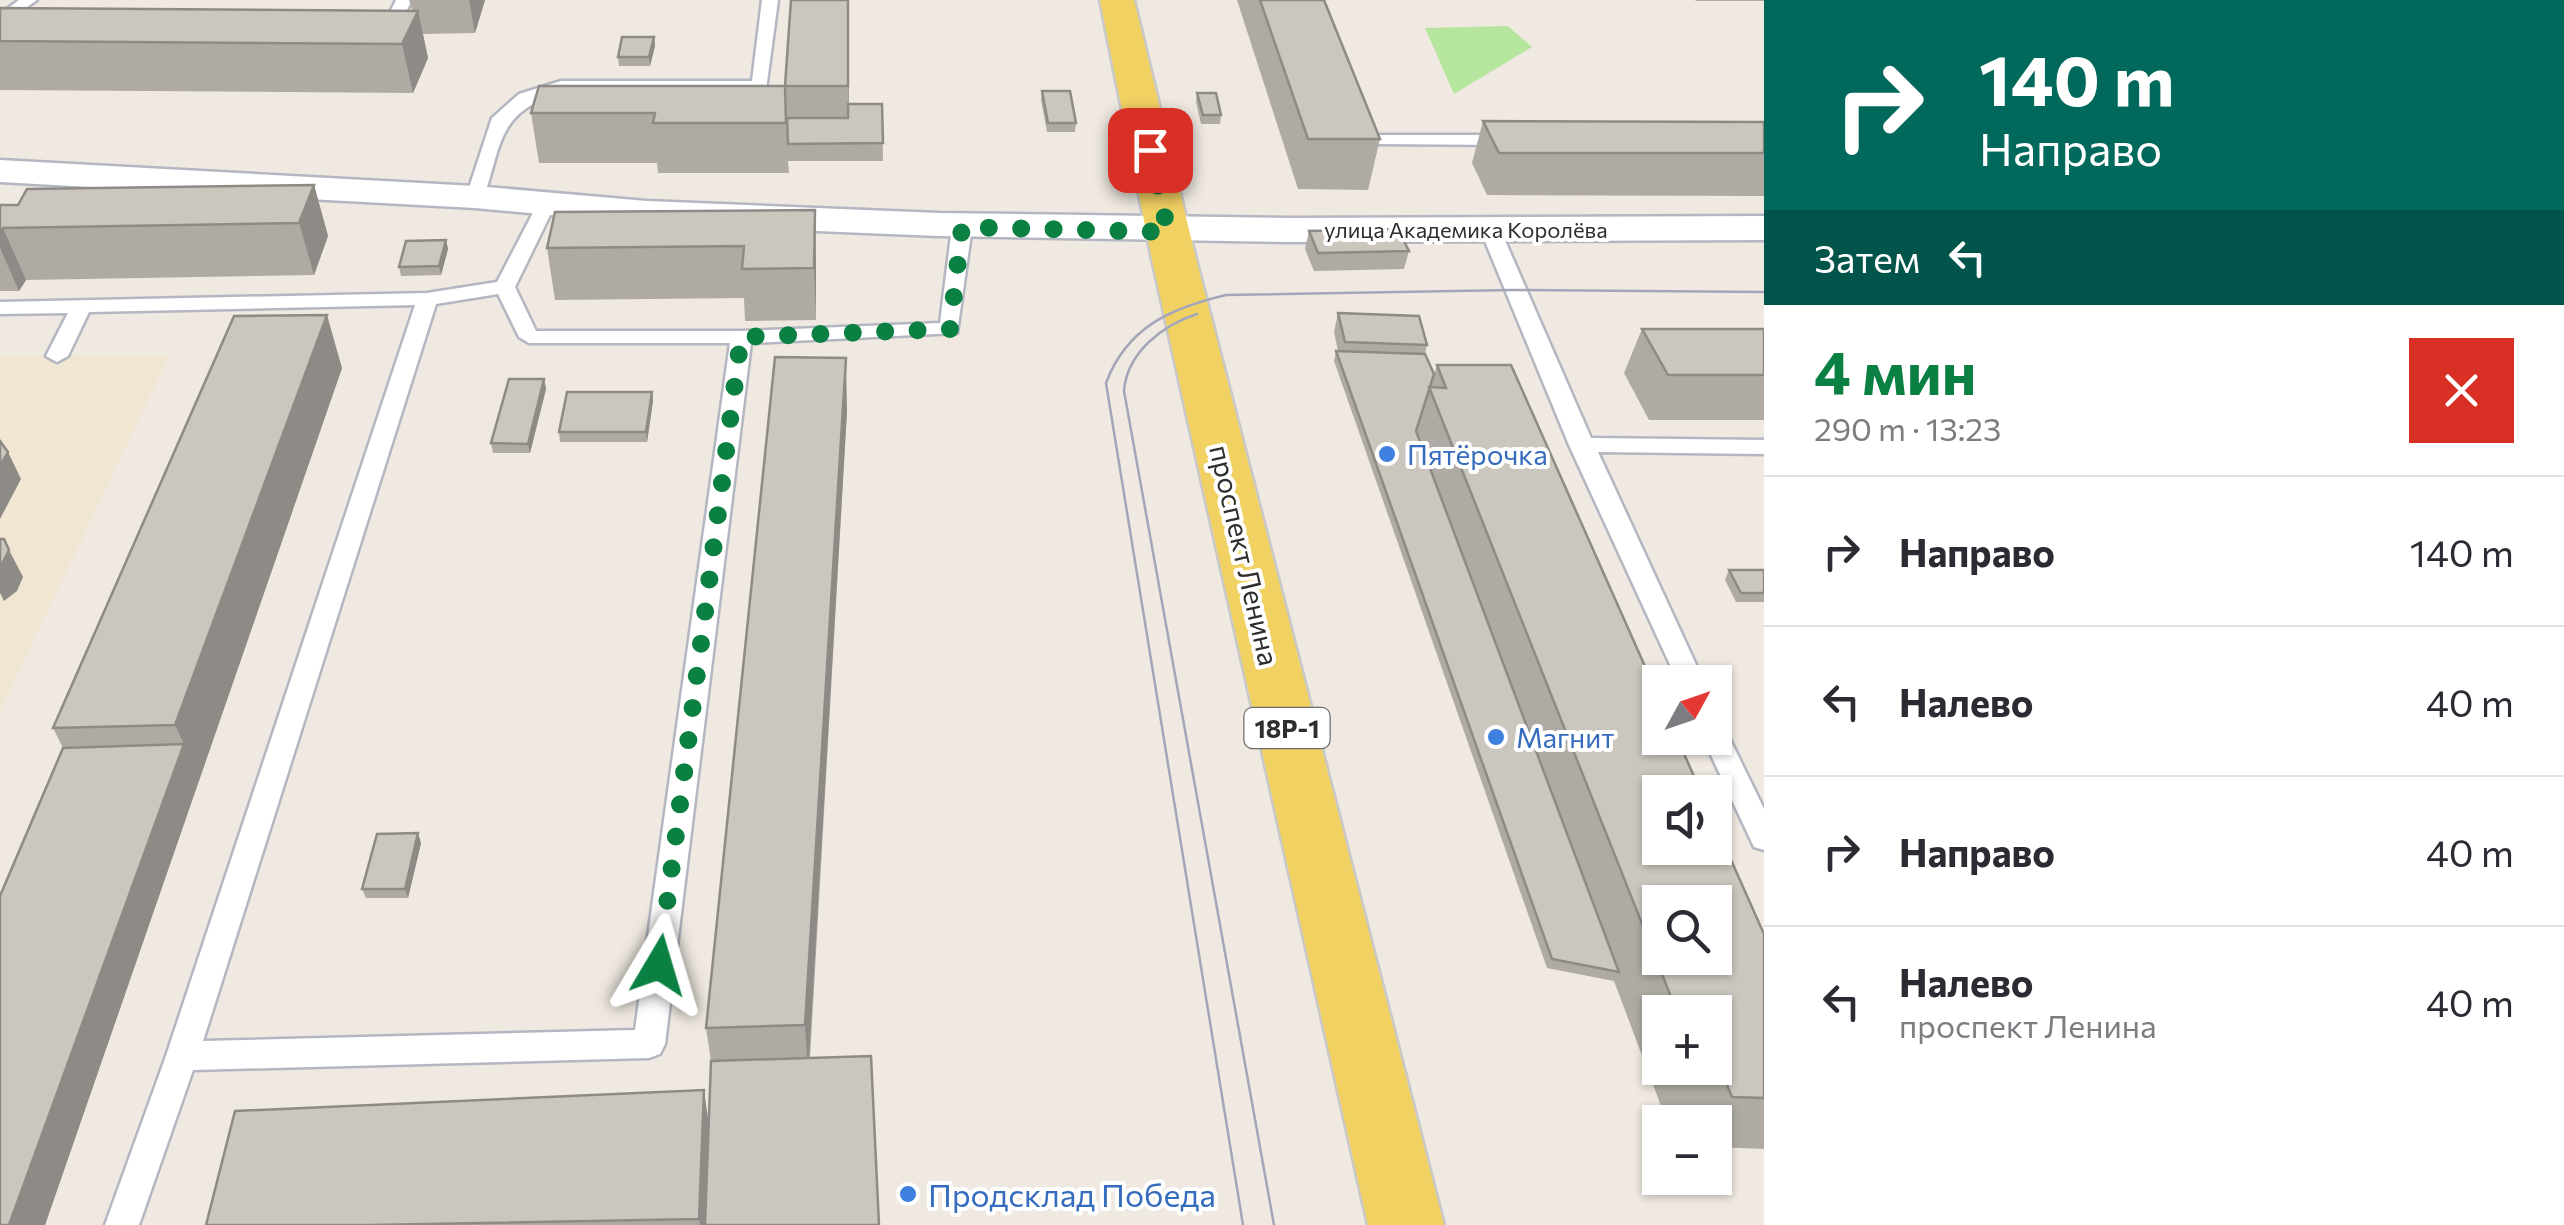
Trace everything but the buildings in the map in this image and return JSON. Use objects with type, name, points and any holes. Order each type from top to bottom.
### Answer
[{"type":"main road","name":"проспект Ленина","points":[[1117,0],[1168,232],[1406,1225]]},
{"type":"street","name":"улица Академика Королёва","points":[[0,171],[475,197],[544,207],[962,227],[1168,232],[1764,228]]},
{"type":"lane","points":[[0,20],[29,0]]},
{"type":"lane","points":[[364,42],[383,43],[404,0]]},
{"type":"lane","points":[[475,197],[501,118],[525,98],[561,86],[760,86],[770,0]]},
{"type":"lane","points":[[0,30],[19,31]]},
{"type":"lane","points":[[1390,161],[1377,131],[1536,140]]},
{"type":"lane","points":[[505,287],[544,207]]},
{"type":"lane","points":[[505,287],[529,337],[741,337],[950,329],[962,227]]},
{"type":"lane","points":[[1490,229],[1580,445],[1683,665]]},
{"type":"lane","points":[[0,308],[428,299],[505,287]]},
{"type":"lane","points":[[122,1225],[182,1056],[428,299]]},
{"type":"lane","points":[[57,356],[82,306]]},
{"type":"lane","points":[[182,1056],[649,1044],[741,337]]},
{"type":"lane","points":[[1580,445],[1764,446]]},
{"type":"lane","points":[[1725,755],[1764,839]]},
{"type":"shaded area","points":[[0,356],[169,356],[0,711]]},
{"type":"green space","points":[[1508,26],[1532,47],[1454,94],[1425,28]]},
{"type":"tram line","points":[[1243,1225],[1106,383],[1115,364],[1126,347],[1153,323],[1187,306],[1226,295],[1512,290],[1764,292]]},
{"type":"tram line","points":[[1197,314],[1172,325],[1139,352],[1124,391],[1274,1225]]},
{"type":"place","name":"Пятёрочка","points":[[1387,454]]},
{"type":"place","name":"Магнит","points":[[1496,737]]},
{"type":"place","name":"Продсклад Победа","points":[[908,1194]]},
{"type":"route","points":[[659,965],[741,337],[950,329],[962,227],[1168,232],[1150,150]]}]
